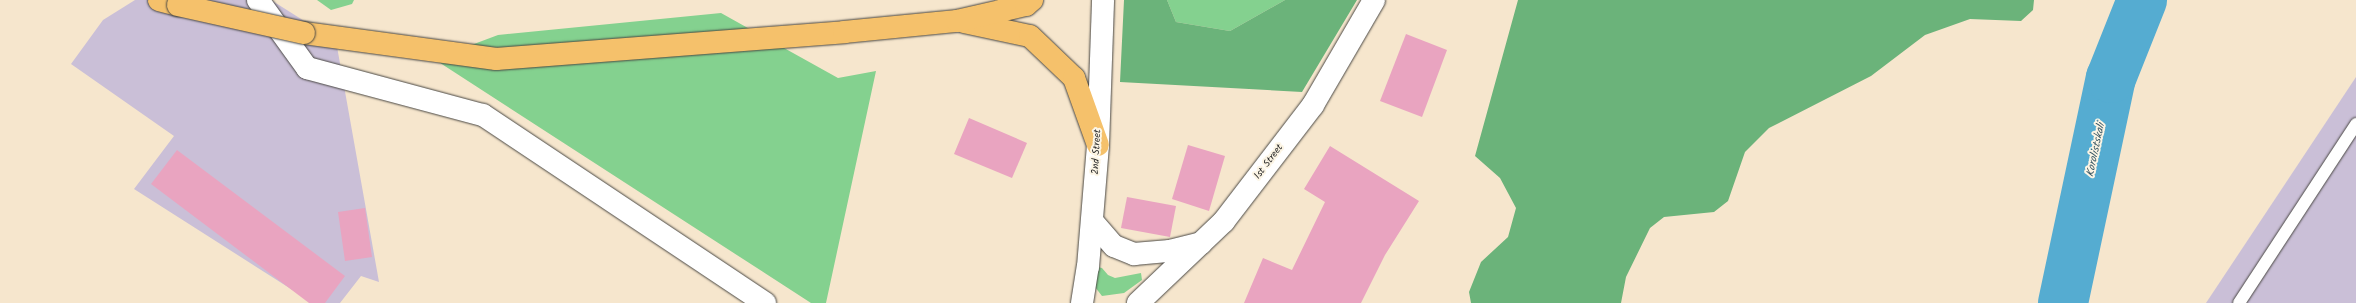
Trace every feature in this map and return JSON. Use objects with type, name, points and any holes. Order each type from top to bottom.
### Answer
[{"type":"highway","points":[[169,2],[304,33],[496,59],[836,33],[957,21],[1026,5],[1032,0]]},
{"type":"highway","points":[[957,21],[1030,36],[1074,78],[1098,145]]},
{"type":"street","points":[[258,0],[307,68],[483,115],[765,303]]},
{"type":"street","name":"2nd Street","points":[[1082,303],[1088,267],[1098,145],[1103,0]]},
{"type":"street","name":"1st Street","points":[[1138,303],[1203,243],[1224,221],[1313,105],[1374,0]]},
{"type":"street","points":[[1092,220],[1114,246],[1134,254],[1170,251],[1203,243]]},
{"type":"lane","points":[[2239,303],[2356,124]]},
{"type":"shaded area","points":[[135,0],[271,0],[336,41],[379,282],[361,276],[340,303],[313,303],[134,189],[174,136],[71,64],[103,20]]},
{"type":"shaded area","points":[[2356,77],[2356,303],[2206,303]]},
{"type":"green space","points":[[317,0],[354,0],[352,4],[331,10]]},
{"type":"green space","points":[[1124,0],[1167,0],[1176,22],[1230,31],[1285,0],[1357,0],[1302,92],[1120,82]]},
{"type":"green space","points":[[1167,0],[1285,0],[1230,31],[1176,22]]},
{"type":"green space","points":[[1518,0],[2034,0],[2033,10],[2021,21],[1970,19],[1925,35],[1871,76],[1769,128],[1745,152],[1728,201],[1714,212],[1664,217],[1650,228],[1626,277],[1621,303],[1471,303],[1469,292],[1481,262],[1508,237],[1516,208],[1500,178],[1475,156]]},
{"type":"green space","points":[[721,13],[838,78],[876,71],[826,303],[811,303],[434,59],[498,35]]},
{"type":"green space","points":[[1097,267],[1102,268],[1108,275],[1115,278],[1141,273],[1142,280],[1124,293],[1102,296],[1095,287]]},
{"type":"building","points":[[1406,34],[1447,50],[1422,117],[1380,101]]},
{"type":"building","points":[[969,118],[1027,143],[1012,178],[954,154]]},
{"type":"building","points":[[1188,145],[1225,156],[1209,211],[1172,199]]},
{"type":"building","points":[[1330,146],[1419,201],[1385,255],[1361,303],[1244,303],[1263,258],[1292,270],[1325,202],[1304,189]]},
{"type":"building","points":[[177,150],[345,276],[325,303],[309,303],[151,184]]},
{"type":"building","points":[[1127,197],[1176,206],[1170,237],[1121,228]]},
{"type":"building","points":[[365,208],[372,257],[345,261],[338,212]]},
{"type":"waterway","name":"Korolistskali","points":[[2063,303],[2111,78],[2142,0]]}]
